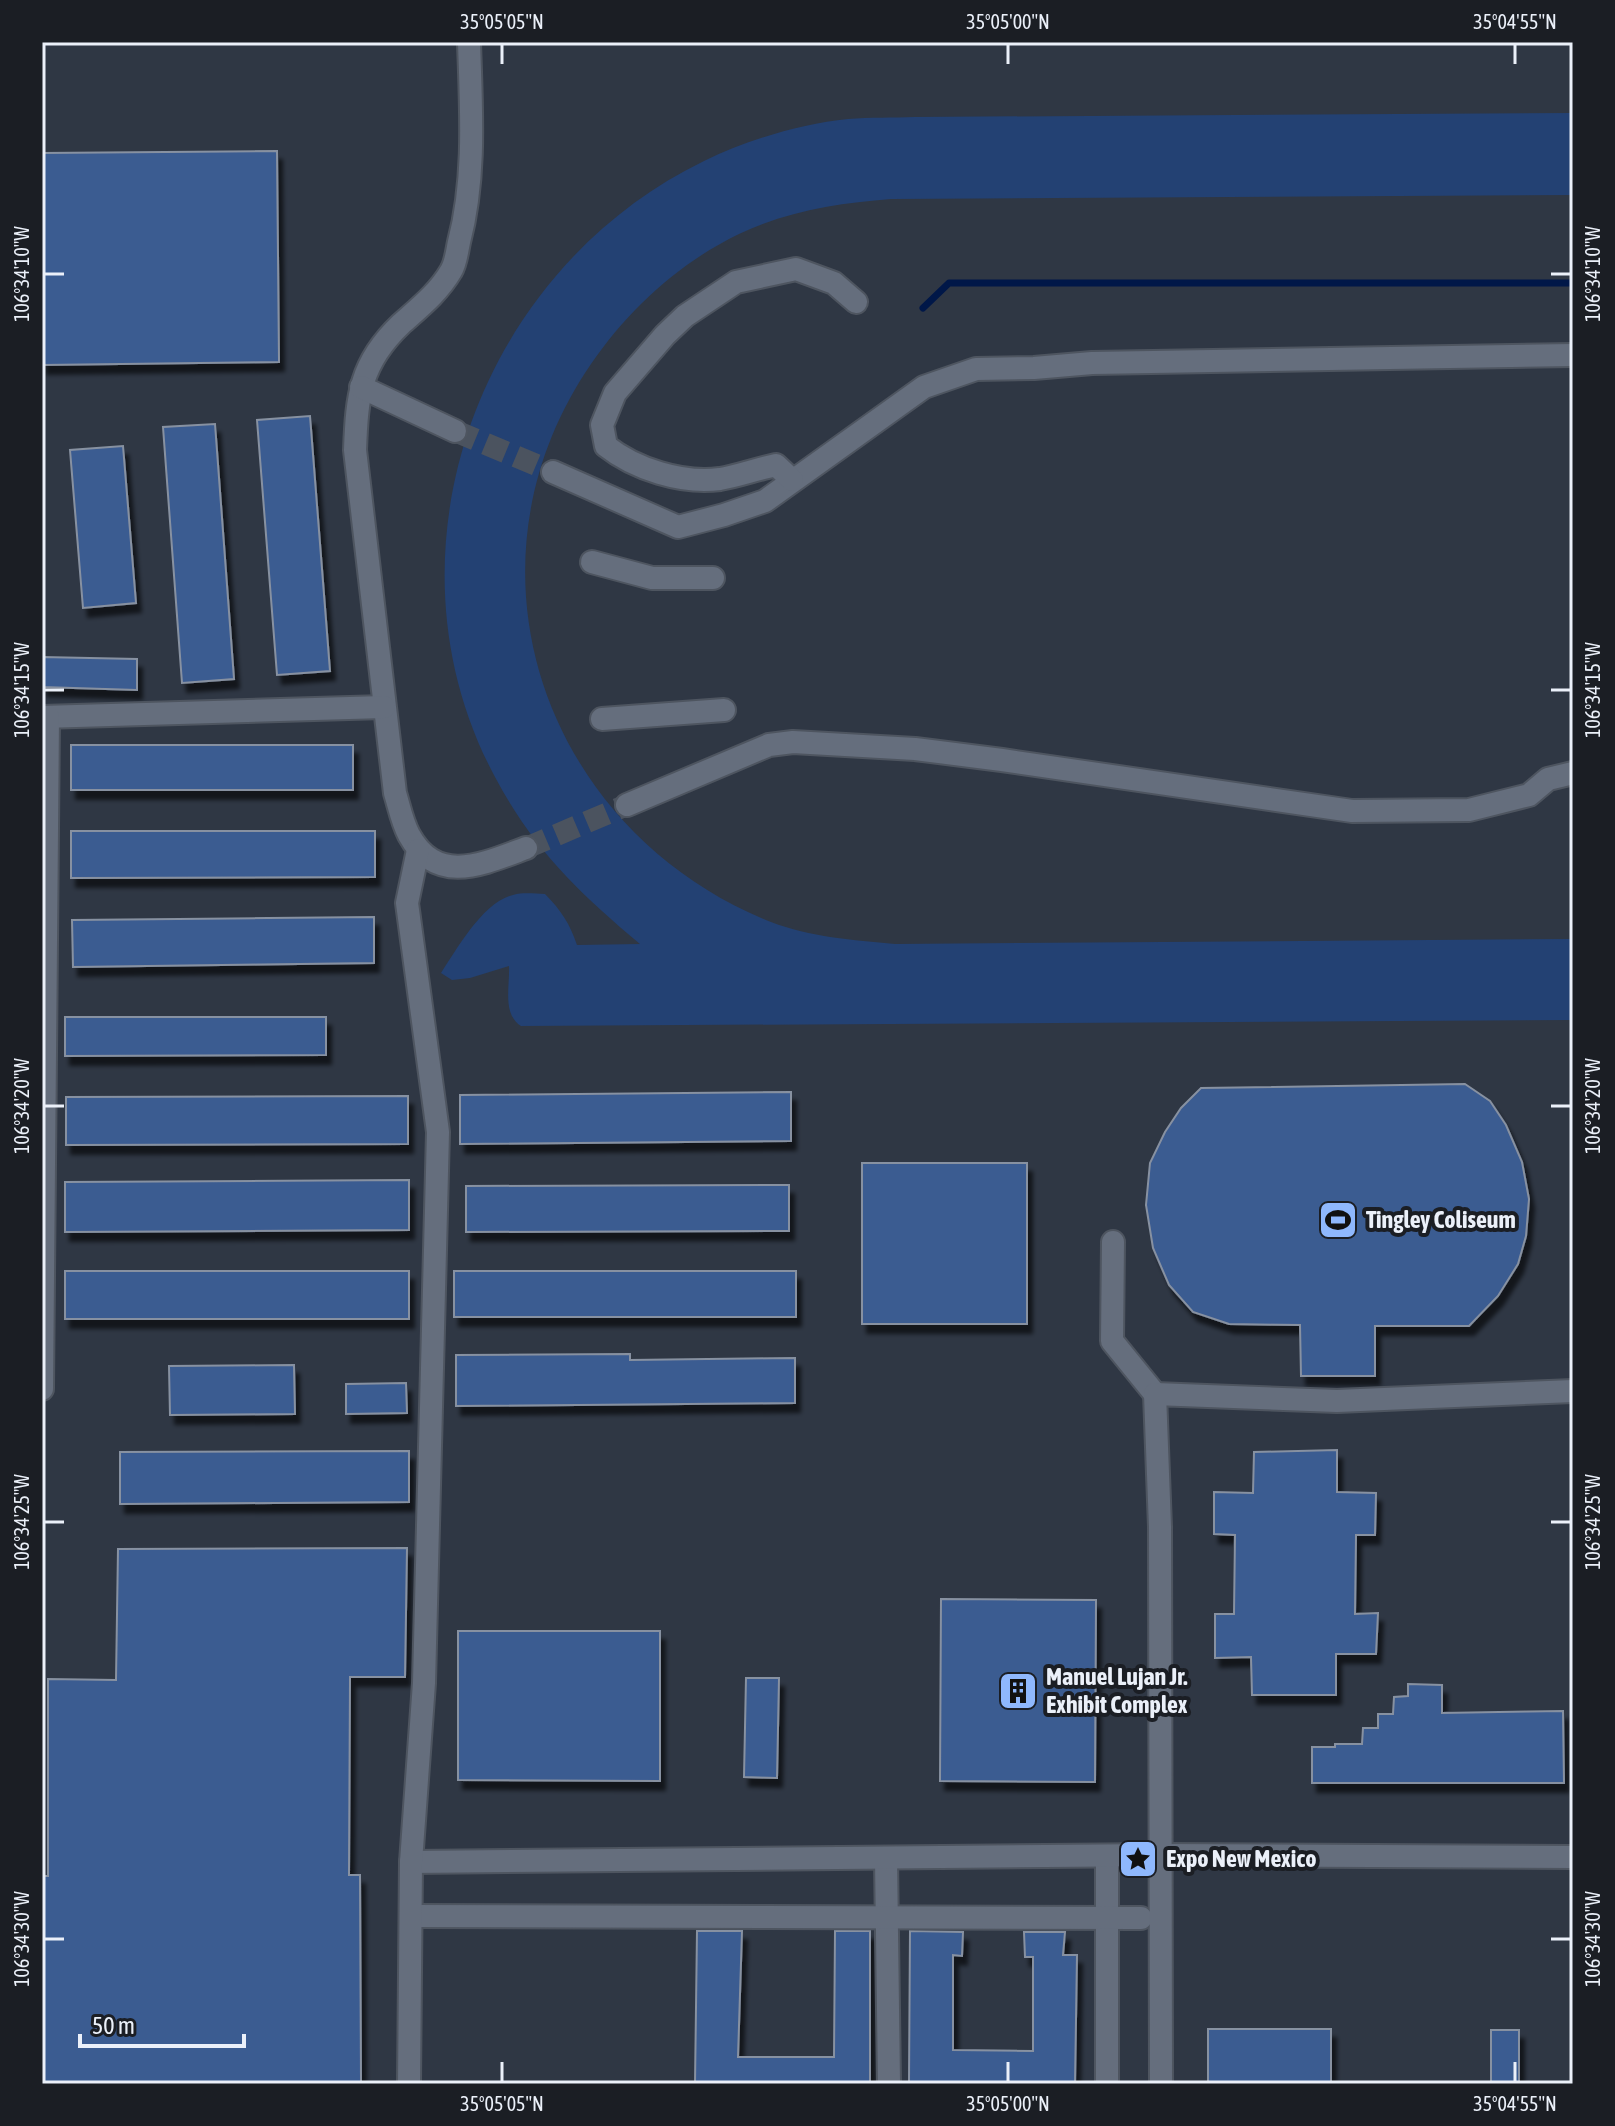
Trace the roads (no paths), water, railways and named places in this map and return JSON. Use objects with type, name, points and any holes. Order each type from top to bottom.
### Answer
[{"type":"street","points":[[469,42],[471,118],[468,190],[464,225],[452,269],[431,298],[381,344],[363,378],[355,450],[395,793],[407,832],[418,850],[452,868],[485,863],[526,848]]},
{"type":"street","points":[[792,480],[776,465],[720,479],[687,480],[622,459],[606,446],[602,425],[615,393],[665,335],[685,316],[736,282],[796,269],[834,283],[856,302]]},
{"type":"street","points":[[553,472],[678,527],[765,501],[924,387],[976,369],[1092,363],[1573,355]]},
{"type":"street","points":[[361,387],[455,431]]},
{"type":"street","points":[[592,562],[652,578],[713,578]]},
{"type":"street","points":[[42,1389],[45,717],[384,707]]},
{"type":"street","points":[[602,719],[724,710]]},
{"type":"street","points":[[627,805],[769,745],[793,742],[915,749],[1352,811],[1469,810],[1529,795],[1548,779],[1573,773]]},
{"type":"street","points":[[409,2084],[411,1862],[424,1683],[438,1132],[407,903],[418,850]]},
{"type":"street","points":[[1113,1242],[1112,1341],[1155,1394],[1160,1527],[1161,2084]]},
{"type":"street","points":[[1155,1394],[1337,1401],[1573,1391]]},
{"type":"street","points":[[411,1862],[1159,1855],[1573,1857]]},
{"type":"street","points":[[1107,1856],[1107,2084]]},
{"type":"street","points":[[886,1858],[889,2084]]},
{"type":"street","points":[[411,1916],[1141,1918]]},
{"type":"waterway","points":[[923,308],[949,283],[1573,283]]},
{"type":"tunnel","points":[[455,431],[553,472]]},
{"type":"tunnel","points":[[526,848],[627,805]]},
{"type":"place","name":"Tingley Coliseum","points":[[1338,1220]]},
{"type":"place","name":"Manuel Lujan Jr. Exhibit Complex","points":[[1018,1691]]},
{"type":"place","name":"Expo New Mexico","points":[[1138,1859]]}]
